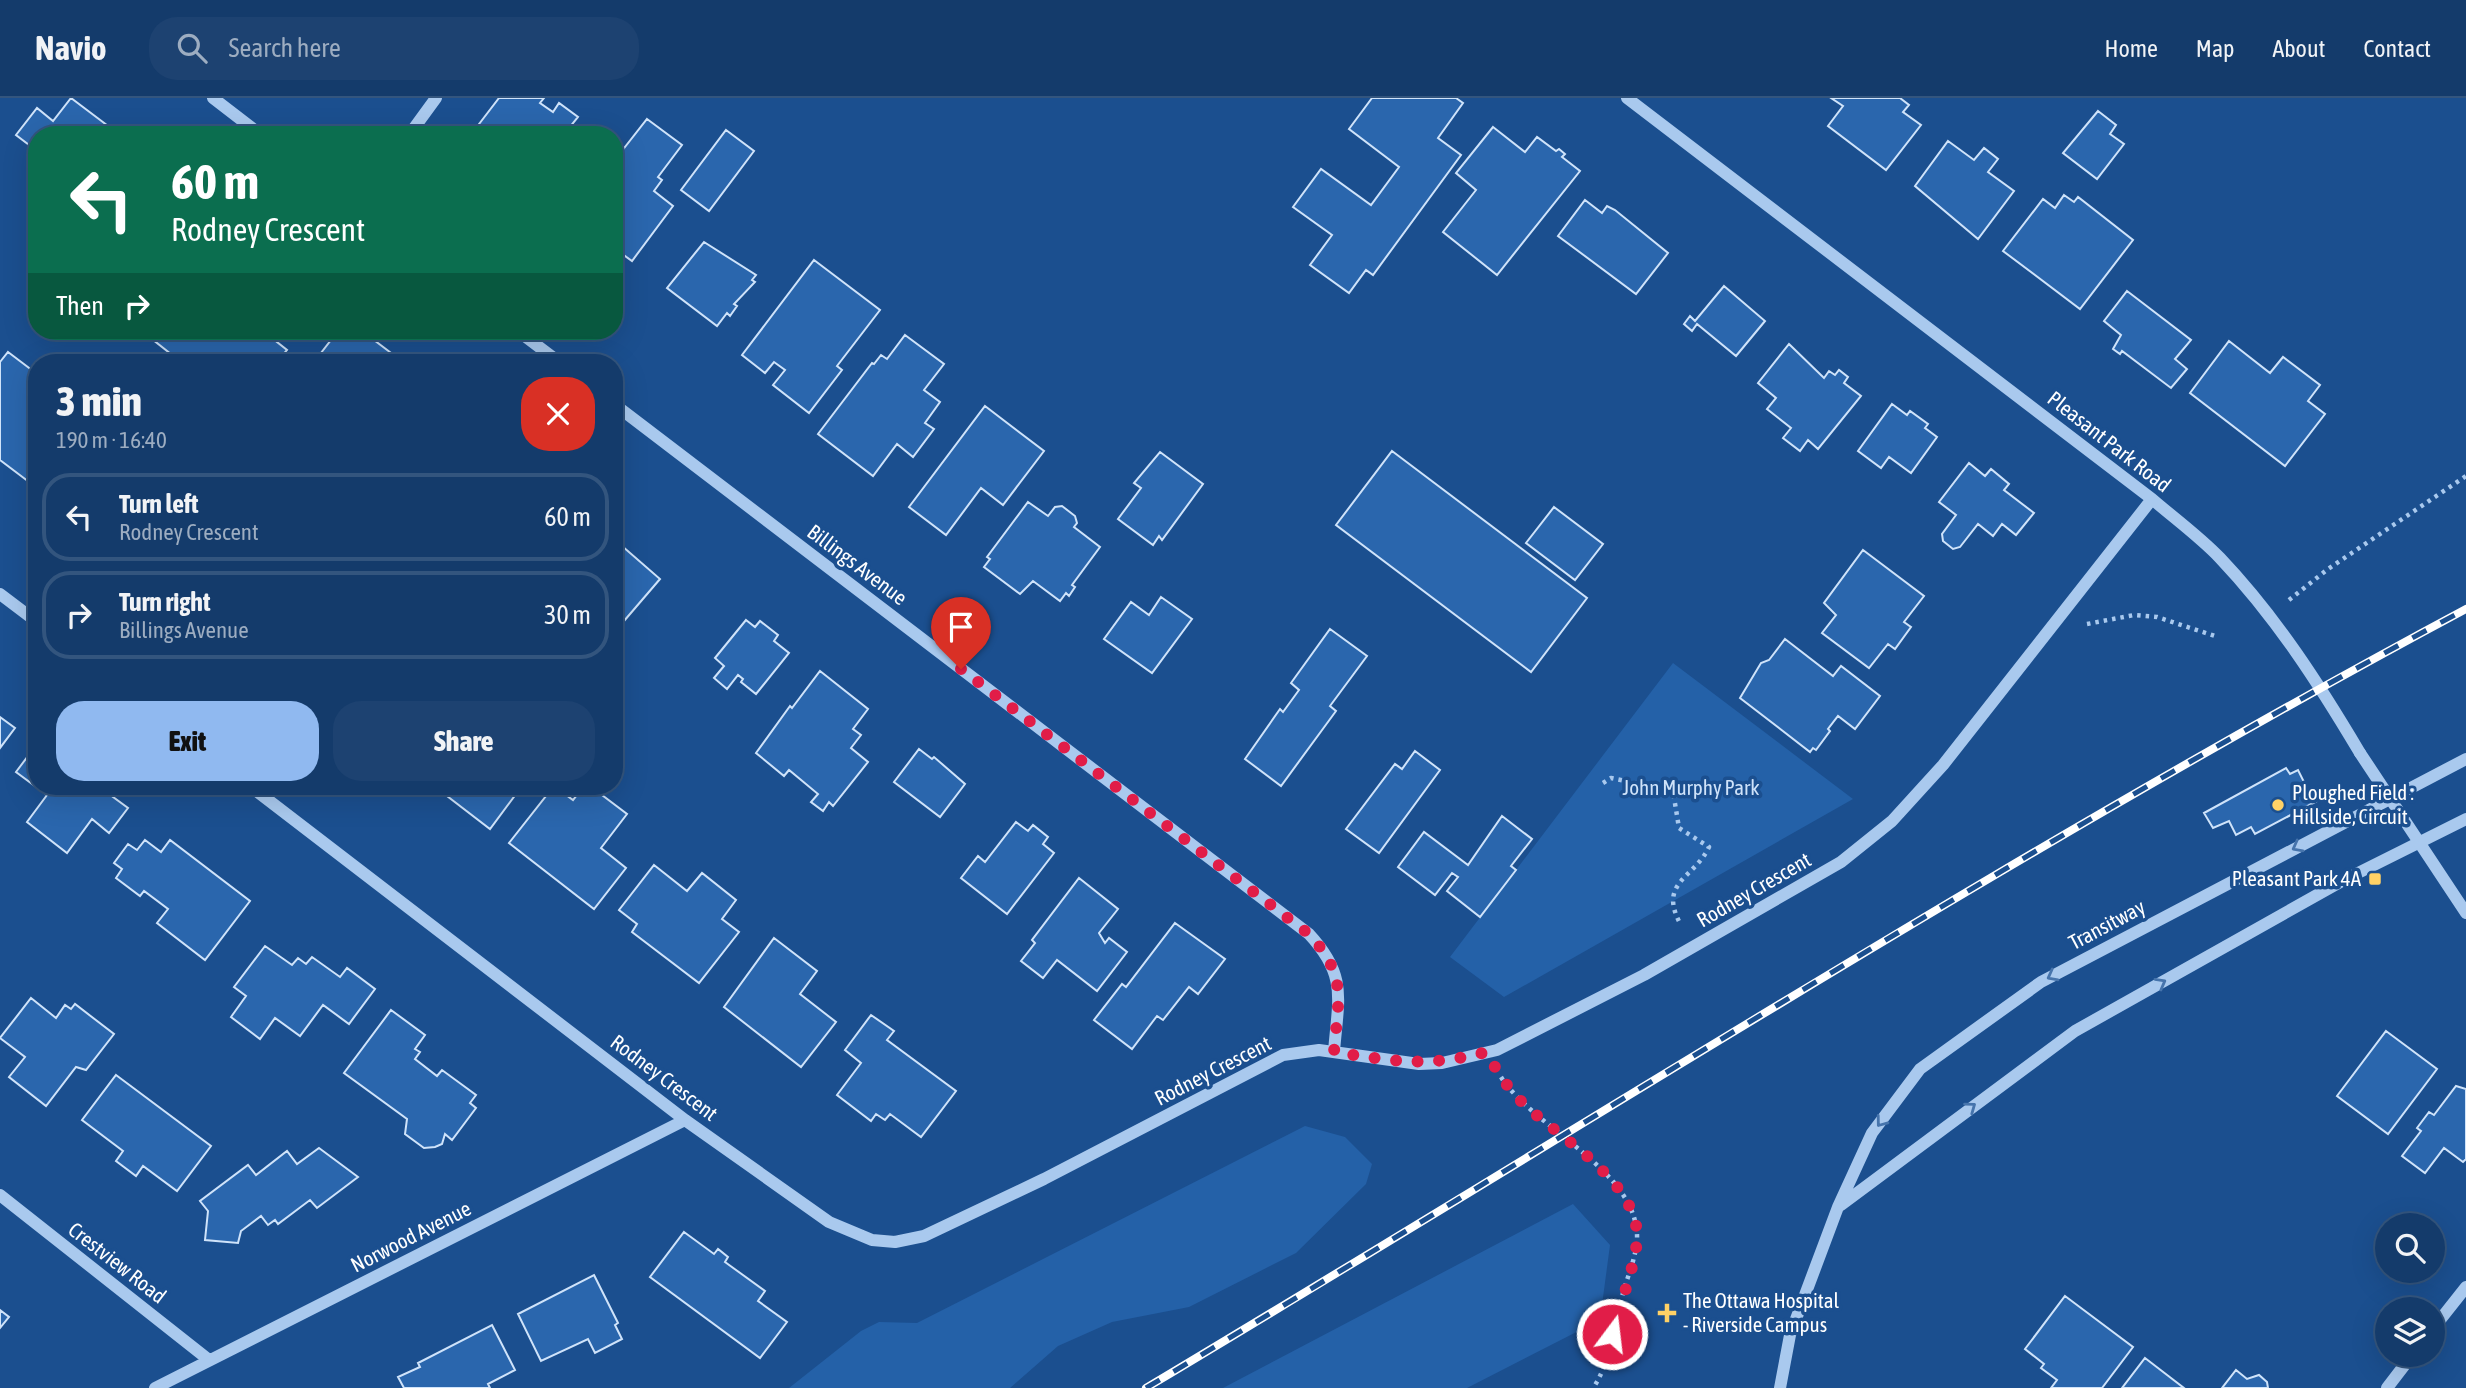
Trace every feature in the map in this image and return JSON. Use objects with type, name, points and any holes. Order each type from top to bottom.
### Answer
[{"type":"street","points":[[213,98],[249,126]]},
{"type":"street","points":[[416,126],[436,98]]},
{"type":"street","name":"Pleasant Park Road","points":[[1627,98],[2152,499],[2219,556],[2270,615],[2321,687],[2360,753],[2466,913]]},
{"type":"street","points":[[530,340],[548,354]]},
{"type":"street","name":"Billings Avenue","points":[[623,411],[1309,934],[1329,955],[1339,987],[1334,1052]]},
{"type":"street","name":"Rodney Crescent","points":[[262,795],[685,1120],[828,1222],[872,1240],[895,1242],[924,1236],[1044,1179],[1283,1055],[1318,1050],[1419,1064],[1442,1063],[1486,1052],[1595,1000],[1841,862],[1892,821],[1942,765],[2152,499]]},
{"type":"street","points":[[0,594],[28,615]]},
{"type":"street","name":"Transitway","points":[[1780,1388],[1790,1335],[1838,1207],[1872,1133],[1920,1069],[2040,982],[2466,759]]},
{"type":"street","points":[[1838,1207],[2075,1031],[2342,881],[2466,819]]},
{"type":"street","name":"Norwood Avenue","points":[[155,1388],[685,1120]]},
{"type":"street","name":"Crestview Road","points":[[0,1195],[209,1360]]},
{"type":"street","points":[[2445,1314],[2466,1287]]},
{"type":"street","points":[[2387,1388],[2403,1367]]},
{"type":"path","points":[[2270,615],[2328,569],[2466,477]]},
{"type":"path","points":[[2079,625],[2146,615],[2218,637]]},
{"type":"path","points":[[1603,783],[1611,778],[1674,791],[1679,828],[1709,847],[1673,891],[1673,909],[1693,947]]},
{"type":"path","points":[[1486,1052],[1506,1084],[1524,1104],[1616,1185],[1629,1205],[1637,1240],[1606,1358],[1592,1388]]},
{"type":"green space","name":"John Murphy Park","points":[[1673,663],[1853,799],[1504,997],[1450,957]]},
{"type":"green space","points":[[1305,1126],[1345,1137],[1372,1164],[1366,1184],[1296,1253],[1189,1307],[1112,1322],[1058,1346],[1010,1388],[789,1388],[861,1331],[879,1322],[917,1323]]},
{"type":"green space","points":[[1573,1204],[1610,1245],[1600,1320],[1467,1388],[1223,1388]]},
{"type":"building","points":[[71,98],[108,126],[28,126],[28,144],[16,135],[37,108],[53,121]]},
{"type":"building","points":[[499,98],[544,98],[540,103],[553,112],[559,103],[578,117],[571,126],[478,126]]},
{"type":"building","points":[[1372,98],[1456,98],[1463,103],[1438,138],[1461,155],[1373,275],[1366,270],[1349,293],[1310,265],[1332,235],[1293,207],[1321,169],[1371,205],[1399,167],[1349,129]]},
{"type":"building","points":[[1831,98],[1900,98],[1909,105],[1903,112],[1921,125],[1886,170],[1828,126],[1843,106]]},
{"type":"building","points":[[2098,111],[2116,125],[2110,134],[2124,144],[2097,179],[2063,153]]},
{"type":"building","points":[[647,119],[682,145],[658,177],[662,180],[654,191],[673,206],[632,261],[623,254],[623,150]]},
{"type":"building","points":[[1493,127],[1525,152],[1537,137],[1556,151],[1559,149],[1565,154],[1562,157],[1580,171],[1497,275],[1443,232],[1476,190],[1456,173]]},
{"type":"building","points":[[726,130],[754,151],[709,211],[681,190]]},
{"type":"building","points":[[1948,141],[1974,160],[1984,148],[1998,159],[1988,172],[2014,191],[1978,239],[1915,186]]},
{"type":"building","points":[[2064,195],[2074,202],[2078,197],[2133,240],[2080,309],[2003,251],[2043,199],[2055,208]]},
{"type":"building","points":[[1585,200],[1602,213],[1607,206],[1615,210],[1668,253],[1636,294],[1558,236]]},
{"type":"building","points":[[704,242],[756,275],[752,280],[755,282],[734,304],[737,306],[730,316],[727,313],[717,326],[667,288]]},
{"type":"building","points":[[814,260],[880,310],[837,366],[842,370],[809,413],[773,385],[785,370],[774,362],[765,373],[742,355]]},
{"type":"building","points":[[1724,286],[1765,321],[1736,356],[1697,324],[1692,331],[1684,324],[1690,316],[1695,321]]},
{"type":"building","points":[[2127,291],[2191,340],[2175,359],[2187,369],[2171,388],[2122,351],[2120,354],[2113,349],[2121,335],[2104,321]]},
{"type":"building","points":[[905,335],[944,364],[924,390],[940,402],[925,423],[934,429],[913,457],[897,444],[873,476],[818,434],[872,363],[881,355],[887,359]]},
{"type":"building","points":[[153,340],[274,340],[287,350],[284,354],[171,354]]},
{"type":"building","points":[[331,340],[374,340],[392,354],[320,354]]},
{"type":"building","points":[[2229,341],[2270,373],[2283,357],[2320,385],[2308,401],[2325,414],[2285,466],[2190,393]]},
{"type":"building","points":[[1789,344],[1824,378],[1829,371],[1835,375],[1839,370],[1848,377],[1844,383],[1861,396],[1818,449],[1808,440],[1800,451],[1783,438],[1791,428],[1767,409],[1776,398],[1758,383]]},
{"type":"building","points":[[8,352],[28,367],[28,481],[0,460],[0,362]]},
{"type":"building","points":[[1892,404],[1907,415],[1910,411],[1928,424],[1925,428],[1937,437],[1911,473],[1889,457],[1881,468],[1858,451]]},
{"type":"building","points":[[985,406],[1044,451],[1003,505],[981,488],[946,535],[909,507]]},
{"type":"building","points":[[1392,451],[1587,598],[1531,672],[1336,525]]},
{"type":"building","points":[[1160,452],[1203,484],[1162,540],[1159,536],[1153,545],[1118,519],[1141,488],[1134,483]]},
{"type":"building","points":[[1969,463],[1985,476],[1991,469],[2009,484],[2004,490],[2034,513],[2016,535],[2002,524],[1993,536],[1978,524],[1960,547],[1953,549],[1943,541],[1942,534],[1956,515],[1939,502]]},
{"type":"building","points":[[1028,502],[1048,516],[1055,507],[1062,506],[1075,516],[1077,523],[1074,527],[1100,547],[1072,585],[1075,587],[1069,596],[1066,593],[1060,601],[1033,581],[1020,594],[984,567],[990,559],[987,557]]},
{"type":"building","points":[[1554,507],[1603,544],[1575,580],[1526,543]]},
{"type":"building","points":[[623,547],[660,579],[623,620]]},
{"type":"building","points":[[1863,550],[1924,596],[1904,622],[1911,627],[1895,649],[1888,644],[1869,668],[1822,633],[1836,615],[1824,603]]},
{"type":"building","points":[[1161,597],[1192,619],[1152,673],[1104,639],[1131,602],[1149,615]]},
{"type":"building","points":[[746,620],[755,627],[760,621],[778,635],[774,641],[789,653],[756,694],[741,682],[743,679],[738,675],[727,689],[714,678],[724,666],[715,658]]},
{"type":"building","points":[[1330,629],[1367,656],[1330,706],[1336,711],[1281,786],[1245,759],[1280,709],[1283,712],[1299,690],[1291,683]]},
{"type":"building","points":[[1785,639],[1833,676],[1841,666],[1880,696],[1855,729],[1838,716],[1816,750],[1813,748],[1810,752],[1740,698],[1761,663],[1769,660]]},
{"type":"building","points":[[820,671],[868,709],[853,729],[861,735],[851,748],[868,762],[833,806],[829,802],[823,811],[811,802],[818,794],[789,770],[784,776],[756,753],[790,706],[792,708]]},
{"type":"building","points":[[0,717],[15,728],[0,748]]},
{"type":"building","points":[[919,749],[932,759],[934,757],[965,784],[940,817],[894,782]]},
{"type":"building","points":[[1415,751],[1440,770],[1379,853],[1346,829],[1395,764],[1402,769]]},
{"type":"building","points":[[28,756],[28,781],[16,772]]},
{"type":"building","points":[[2286,768],[2290,774],[2298,770],[2305,784],[2298,788],[2301,795],[2311,790],[2317,801],[2255,834],[2251,827],[2236,835],[2229,821],[2213,828],[2204,813]]},
{"type":"building","points":[[47,795],[110,795],[128,808],[109,833],[92,819],[67,853],[27,822]]},
{"type":"building","points":[[446,795],[515,795],[490,829]]},
{"type":"building","points":[[547,795],[566,795],[573,800],[577,795],[602,795],[627,814],[601,848],[626,868],[594,909],[509,843]]},
{"type":"building","points":[[1502,816],[1532,839],[1511,866],[1516,870],[1480,917],[1447,891],[1458,877],[1452,873],[1435,895],[1398,867],[1424,832],[1468,865]]},
{"type":"building","points":[[1016,822],[1028,831],[1033,825],[1048,837],[1043,844],[1054,853],[1007,914],[961,878],[978,856],[985,862]]},
{"type":"building","points":[[145,840],[161,852],[170,840],[250,901],[205,960],[157,923],[168,909],[144,891],[140,896],[116,878],[122,869],[114,863],[128,844],[137,850]]},
{"type":"building","points":[[654,865],[687,891],[702,873],[736,900],[722,919],[739,932],[699,983],[632,932],[637,924],[619,910]]},
{"type":"building","points":[[1079,878],[1118,909],[1099,933],[1105,943],[1109,938],[1127,952],[1097,991],[1057,960],[1043,978],[1021,961],[1035,943],[1032,940]]},
{"type":"building","points":[[1175,923],[1225,959],[1198,994],[1189,987],[1163,1020],[1157,1016],[1132,1049],[1094,1020],[1122,984],[1126,987]]},
{"type":"building","points":[[774,938],[817,971],[800,994],[836,1022],[801,1067],[724,1007]]},
{"type":"building","points":[[265,946],[292,965],[298,958],[306,964],[312,957],[340,977],[347,968],[375,989],[349,1024],[323,1005],[300,1036],[275,1018],[260,1039],[231,1017],[246,996],[234,987]]},
{"type":"building","points":[[31,998],[56,1018],[65,1005],[71,1009],[75,1004],[114,1034],[86,1070],[76,1067],[46,1106],[9,1077],[25,1057],[0,1038]]},
{"type":"building","points":[[391,1010],[425,1035],[415,1049],[420,1052],[415,1059],[437,1076],[442,1070],[476,1095],[470,1103],[476,1108],[452,1140],[445,1134],[442,1144],[435,1147],[424,1148],[405,1134],[407,1119],[344,1073]]},
{"type":"building","points":[[871,1015],[894,1031],[887,1040],[956,1091],[921,1137],[890,1114],[885,1120],[876,1114],[871,1121],[837,1095],[861,1063],[845,1050]]},
{"type":"building","points":[[2386,1031],[2437,1069],[2388,1134],[2337,1096]]},
{"type":"building","points":[[116,1075],[211,1146],[177,1191],[143,1166],[136,1176],[116,1161],[123,1151],[82,1120]]},
{"type":"building","points":[[2456,1086],[2466,1089],[2466,1159],[2463,1162],[2444,1148],[2425,1173],[2402,1156],[2421,1131],[2417,1128],[2429,1112],[2434,1115]]},
{"type":"building","points":[[319,1148],[358,1177],[317,1208],[310,1200],[278,1224],[275,1220],[268,1225],[261,1216],[241,1231],[238,1243],[205,1240],[208,1211],[200,1201],[248,1165],[256,1175],[287,1151],[297,1164]]},
{"type":"building","points":[[684,1232],[714,1254],[718,1249],[728,1257],[725,1262],[765,1291],[758,1301],[787,1322],[760,1358],[650,1277]]},
{"type":"building","points":[[594,1275],[618,1323],[615,1325],[622,1339],[595,1353],[588,1339],[541,1361],[518,1314]]},
{"type":"building","points":[[2065,1296],[2133,1347],[2102,1388],[2051,1388],[2057,1380],[2041,1368],[2044,1364],[2025,1349]]},
{"type":"building","points":[[0,1310],[9,1317],[0,1328]]},
{"type":"building","points":[[492,1325],[515,1370],[488,1384],[490,1388],[404,1388],[398,1377],[420,1367],[418,1363]]},
{"type":"building","points":[[2145,1358],[2184,1388],[2122,1388]]},
{"type":"building","points":[[2236,1370],[2247,1379],[2259,1375],[2267,1382],[2268,1388],[2222,1388]]},
{"type":"railway","points":[[1146,1388],[1966,892],[2298,701],[2466,609]]},
{"type":"place","name":"Ploughed Field : Hillside, Circuit","points":[[2278,805]]},
{"type":"place","name":"Pleasant Park 4A","points":[[2375,879]]},
{"type":"place","name":"The Ottawa Hospital - Riverside Campus","points":[[1667,1313]]},
{"type":"route","points":[[961,669],[1309,934],[1329,955],[1339,987],[1334,1052],[1419,1064],[1442,1063],[1486,1052],[1506,1084],[1524,1104],[1616,1185],[1629,1205],[1637,1240],[1612,1334]]}]
